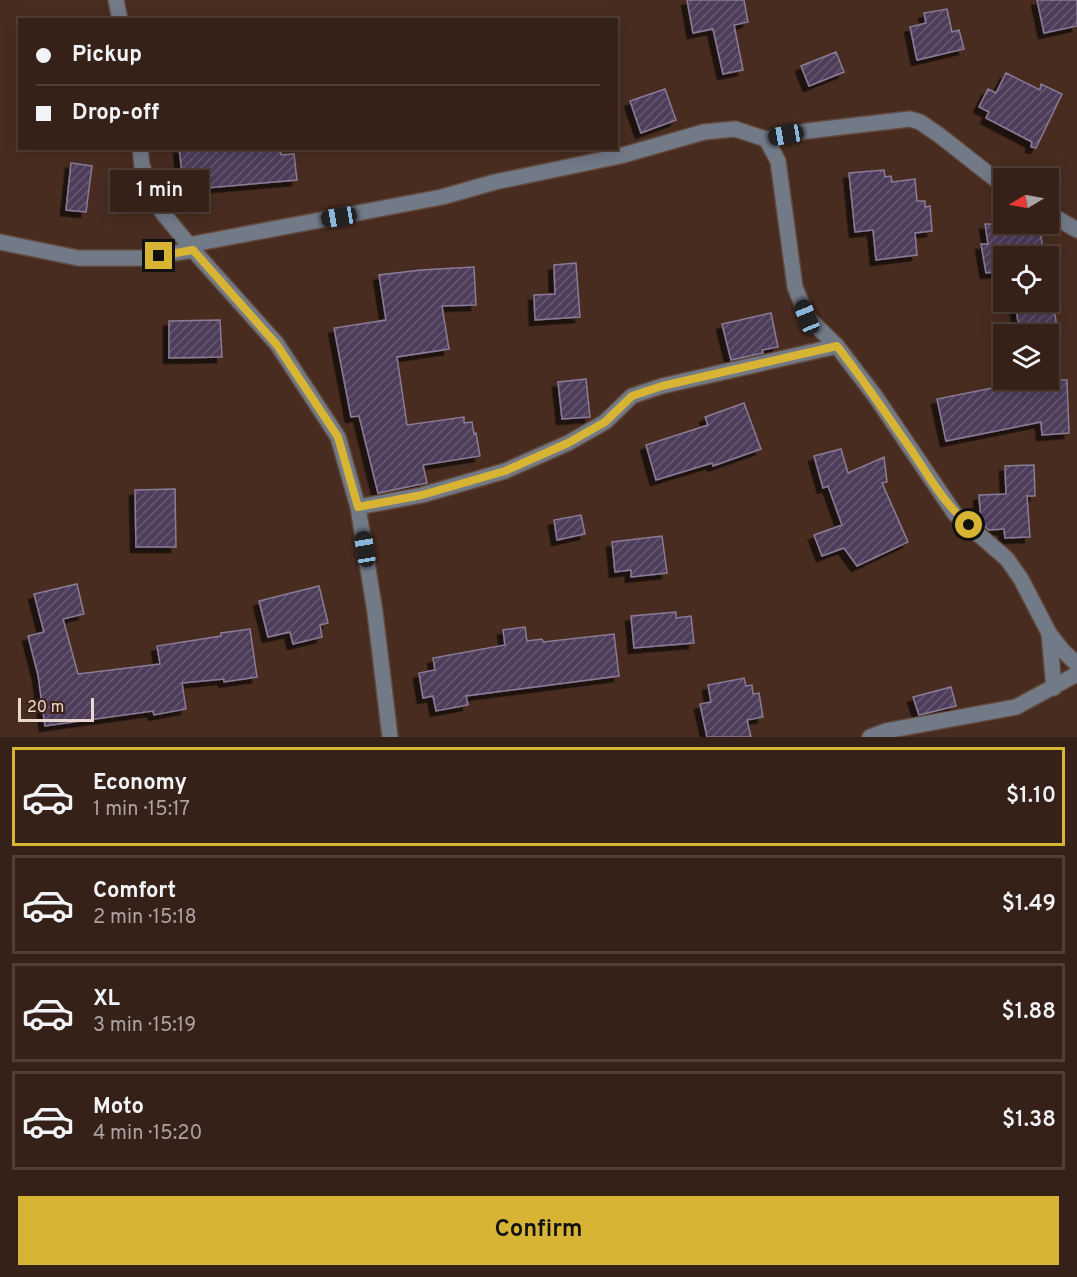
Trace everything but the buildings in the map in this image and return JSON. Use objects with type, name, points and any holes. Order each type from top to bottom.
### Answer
[{"type":"street","points":[[116,0],[120,18]]},
{"type":"street","points":[[0,242],[78,258],[142,258],[442,197],[495,182],[620,156],[704,132],[735,129],[766,139],[807,131],[910,119],[920,122],[939,135],[993,177]]},
{"type":"street","points":[[766,139],[778,160],[795,287],[807,317],[837,346],[875,396],[955,514],[1007,559],[1030,595],[1049,633],[1077,664]]},
{"type":"street","points":[[140,150],[142,166],[162,212],[277,345],[338,437],[358,507],[375,612],[390,737]]},
{"type":"street","points":[[1059,219],[1077,230]]},
{"type":"street","points":[[358,507],[422,495],[505,471],[568,443],[605,422],[632,396],[662,386],[837,346]]},
{"type":"street","points":[[1049,633],[1054,688]]},
{"type":"street","points":[[870,737],[886,731],[1016,707],[1077,674]]},
{"type":"route","points":[[159,256],[193,250],[277,345],[338,437],[358,507],[422,495],[505,471],[568,443],[605,422],[632,396],[662,386],[837,346],[875,396],[938,491],[955,514],[969,525]]}]
